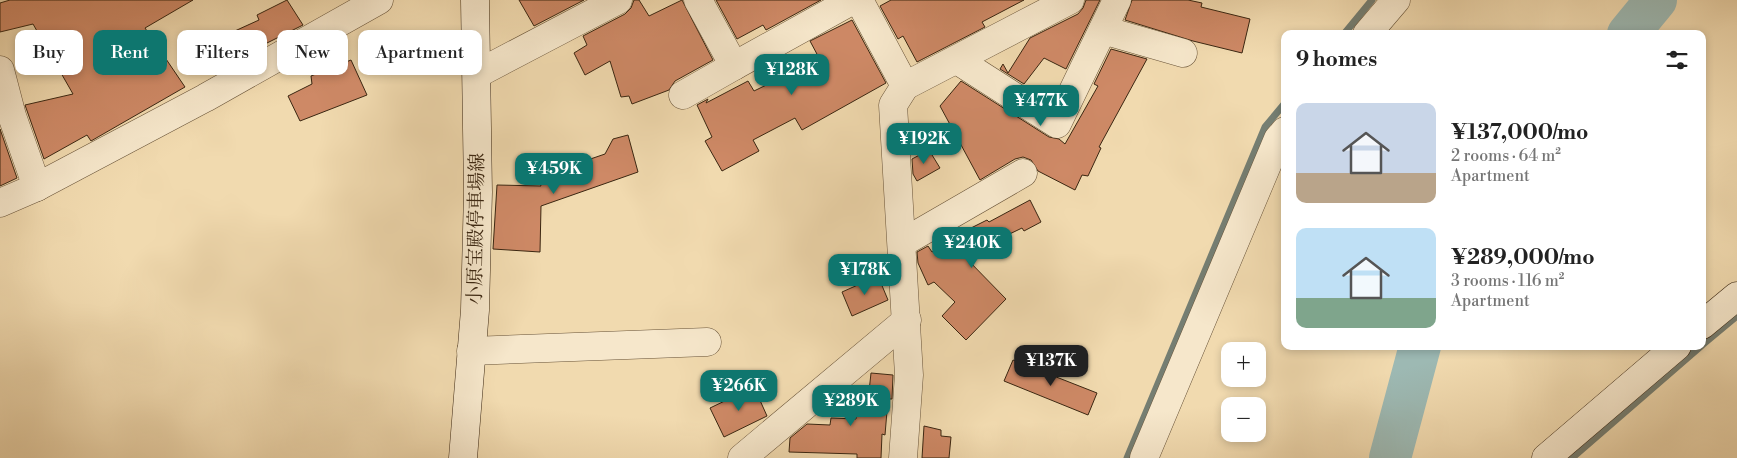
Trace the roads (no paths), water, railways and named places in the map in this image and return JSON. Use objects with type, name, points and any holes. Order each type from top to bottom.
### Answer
[{"type":"street","points":[[0,203],[37,187],[280,57],[379,0]]},
{"type":"street","name":"小原宝殿停車場線","points":[[475,0],[476,30]]},
{"type":"street","points":[[482,71],[618,0]]},
{"type":"street","points":[[698,0],[734,66]]},
{"type":"street","points":[[683,96],[853,0]]},
{"type":"street","points":[[859,0],[905,86]]},
{"type":"street","points":[[903,458],[909,374],[893,105],[905,86],[1070,0]]},
{"type":"street","points":[[957,60],[1057,124],[1117,0]]},
{"type":"street","points":[[1370,30],[1396,0]]},
{"type":"street","points":[[1103,30],[1183,53]]},
{"type":"street","points":[[0,70],[12,116],[37,187]]},
{"type":"street","name":"小原宝殿停車場線","points":[[463,458],[471,351],[478,192],[477,75]]},
{"type":"street","points":[[1144,458],[1281,136]]},
{"type":"street","points":[[902,243],[1023,173]]},
{"type":"street","points":[[1706,322],[1737,296]]},
{"type":"street","points":[[742,458],[907,320]]},
{"type":"street","points":[[471,351],[706,342]]},
{"type":"street","points":[[1546,458],[1672,350]]},
{"type":"waterway","points":[[1347,30],[1372,0]]},
{"type":"waterway","points":[[1631,30],[1656,0]]},
{"type":"waterway","points":[[1127,458],[1265,127],[1281,108]]},
{"type":"waterway","points":[[1706,342],[1737,316]]},
{"type":"waterway","points":[[1390,458],[1419,350]]},
{"type":"waterway","points":[[1572,458],[1696,350]]}]
